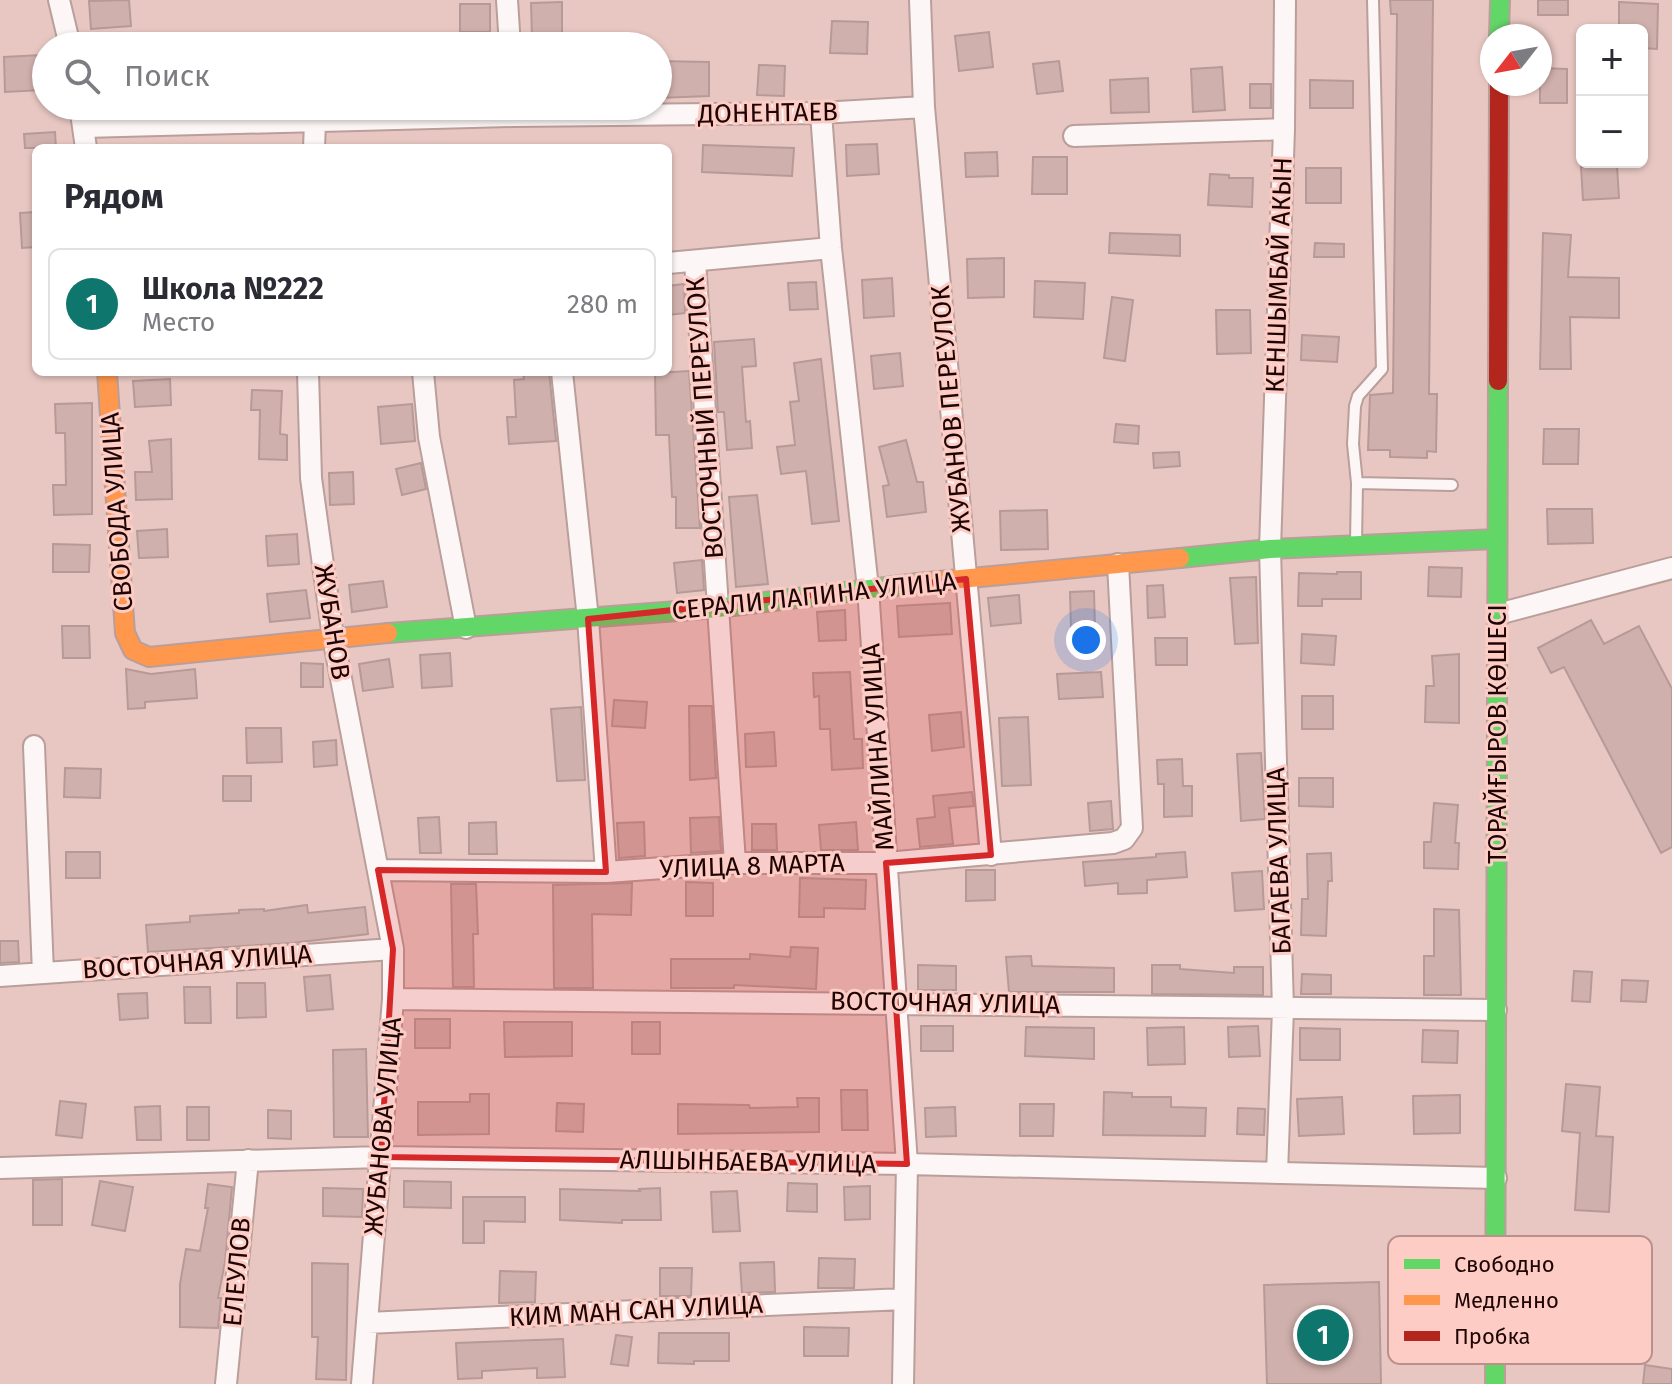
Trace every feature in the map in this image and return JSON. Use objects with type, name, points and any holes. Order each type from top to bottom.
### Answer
[{"type":"street","points":[[59,0],[67,32]]},
{"type":"street","points":[[507,0],[509,32]]},
{"type":"street","points":[[920,0],[924,107]]},
{"type":"street","name":"КЕНШЫМБАЙ АКЫН","points":[[1270,549],[1284,129],[1285,0]]},
{"type":"street","points":[[1499,24],[1500,0]]},
{"type":"street","name":"ТОРАЙҒЫРОВ КӨШЕСІ","points":[[1496,1236],[1499,96]]},
{"type":"street","name":"ДОНЕНТАЕВ","points":[[672,112],[821,113],[924,107]]},
{"type":"street","name":"ЖУБАНОВ ПЕРЕУЛОК","points":[[924,107],[991,855]]},
{"type":"street","name":"МАЙЛИНА УЛИЦА","points":[[821,113],[831,248],[868,588],[907,1164],[903,1384]]},
{"type":"street","points":[[83,120],[86,144]]},
{"type":"street","name":"ДОНЕНТАЕВ","points":[[84,127],[364,120]]},
{"type":"street","points":[[314,144],[315,123]]},
{"type":"street","points":[[1074,136],[1284,129]]},
{"type":"street","points":[[672,263],[831,248]]},
{"type":"street","name":"ВОСТОЧНЫЙ ПЕРЕУЛОК","points":[[695,261],[735,863]]},
{"type":"street","name":"СВОБОДА УЛИЦА","points":[[107,376],[125,633],[133,650]]},
{"type":"street","name":"ЖУБАНОВ","points":[[308,376],[311,478],[333,637],[378,870]]},
{"type":"street","points":[[423,376],[429,437],[466,628]]},
{"type":"street","points":[[562,376],[588,619],[606,872]]},
{"type":"street","name":"СЕРАЛИ ЛАПИНА УЛИЦА","points":[[133,650],[149,657],[333,637],[717,608],[868,588],[1270,549],[1496,539]]},
{"type":"street","name":"БАГАЕВА УЛИЦА","points":[[1270,549],[1283,1009],[1277,1173]]},
{"type":"street","name":"УЛИЦА 8 МАРТА","points":[[378,870],[606,872],[735,863],[886,863],[1113,843],[1124,839],[1132,828],[1118,564]]},
{"type":"street","points":[[1498,614],[1672,568]]},
{"type":"street","points":[[34,746],[43,973]]},
{"type":"street","name":"ЖУБАНОВА УЛИЦА","points":[[362,1384],[393,999],[393,949],[378,870]]},
{"type":"street","name":"ВОСТОЧНАЯ УЛИЦА","points":[[0,976],[393,949]]},
{"type":"street","name":"ВОСТОЧНАЯ УЛИЦА","points":[[393,999],[1496,1010]]},
{"type":"street","name":"АЛШЫНБАЕВА УЛИЦА","points":[[0,1168],[381,1157],[907,1164],[1496,1178]]},
{"type":"street","name":"ЕЛЕУЛОВ","points":[[226,1384],[248,1160]]},
{"type":"street","name":"КИМ МАН САН УЛИЦА","points":[[367,1323],[904,1299]]},
{"type":"street","name":"ТОРАЙҒЫРОВ КӨШЕСІ","points":[[1495,1364],[1495,1384]]},
{"type":"lane","points":[[1356,545],[1355,406],[1358,396],[1382,369],[1373,0]]},
{"type":"lane","points":[[1357,483],[1452,485]]},
{"type":"highlighted area","points":[[966,579],[991,855],[886,863],[907,1164],[381,1157],[393,949],[378,870],[606,872],[588,619]]},
{"type":"building","points":[[129,0],[131,26],[91,29],[89,1]]},
{"type":"building","points":[[1390,0],[1433,0],[1429,394],[1437,394],[1436,452],[1427,451],[1427,458],[1390,457],[1390,450],[1368,450],[1370,395],[1393,393],[1397,14],[1391,14]]},
{"type":"building","points":[[1538,0],[1568,0],[1568,15],[1538,15]]},
{"type":"building","points":[[562,2],[562,32],[532,32],[531,3]]},
{"type":"building","points":[[1619,2],[1658,4],[1657,49],[1648,48],[1648,24],[1619,24]]},
{"type":"building","points":[[460,4],[490,4],[490,32],[460,32]]},
{"type":"building","points":[[832,21],[868,22],[867,54],[830,53]]},
{"type":"building","points":[[989,32],[993,67],[959,71],[955,36]]},
{"type":"building","points":[[32,55],[32,91],[5,92],[4,57]]},
{"type":"building","points":[[672,61],[709,62],[709,96],[672,97]]},
{"type":"building","points":[[1059,61],[1063,91],[1037,94],[1033,64]]},
{"type":"building","points":[[759,65],[785,66],[784,96],[757,95]]},
{"type":"building","points":[[1222,67],[1225,110],[1193,112],[1191,69]]},
{"type":"building","points":[[1552,68],[1567,69],[1567,103],[1540,103],[1540,96],[1552,96]]},
{"type":"building","points":[[1148,78],[1149,112],[1111,113],[1110,80]]},
{"type":"building","points":[[1310,80],[1353,81],[1353,108],[1310,108]]},
{"type":"building","points":[[1250,84],[1271,84],[1271,108],[1250,108]]},
{"type":"building","points":[[55,132],[56,144],[32,144],[32,148],[25,148],[24,134]]},
{"type":"building","points":[[877,144],[879,174],[847,176],[846,145]]},
{"type":"building","points":[[703,145],[794,148],[792,176],[702,172]]},
{"type":"building","points":[[997,152],[998,176],[966,177],[965,153]]},
{"type":"building","points":[[1033,157],[1067,157],[1067,194],[1032,194]]},
{"type":"building","points":[[1306,168],[1341,168],[1341,203],[1306,203]]},
{"type":"building","points":[[1581,168],[1617,168],[1619,198],[1583,200]]},
{"type":"building","points":[[1210,174],[1253,178],[1252,207],[1208,205]]},
{"type":"building","points":[[32,212],[32,247],[22,248],[20,213]]},
{"type":"building","points":[[1110,233],[1180,235],[1180,256],[1109,253]]},
{"type":"building","points":[[1543,233],[1571,235],[1568,277],[1619,278],[1619,318],[1570,317],[1571,369],[1540,369]]},
{"type":"building","points":[[1315,243],[1344,244],[1344,257],[1314,257]]},
{"type":"building","points":[[1004,258],[1004,297],[968,298],[967,259]]},
{"type":"building","points":[[892,278],[894,316],[864,318],[862,280]]},
{"type":"building","points":[[1035,281],[1085,283],[1083,319],[1034,317]]},
{"type":"building","points":[[816,282],[818,309],[790,310],[788,283]]},
{"type":"building","points":[[684,284],[685,313],[672,315],[672,286]]},
{"type":"building","points":[[1112,297],[1133,300],[1125,361],[1104,358]]},
{"type":"building","points":[[1216,310],[1250,310],[1251,353],[1217,354]]},
{"type":"building","points":[[1302,335],[1339,337],[1337,362],[1301,360]]},
{"type":"building","points":[[754,339],[756,366],[742,367],[746,422],[750,421],[752,448],[727,450],[724,412],[718,412],[714,342]]},
{"type":"building","points":[[900,353],[903,386],[874,389],[871,356]]},
{"type":"building","points":[[821,359],[839,521],[812,524],[806,471],[781,474],[777,447],[795,445],[790,402],[799,401],[794,363]]},
{"type":"building","points":[[689,371],[700,528],[676,528],[669,435],[656,435],[655,376],[672,376],[672,372]]},
{"type":"building","points":[[524,376],[549,376],[556,441],[509,444],[507,417],[516,417],[514,380],[524,379]]},
{"type":"building","points":[[170,379],[171,405],[135,407],[133,381]]},
{"type":"building","points":[[252,390],[282,391],[280,434],[287,435],[287,460],[259,459],[260,410],[251,410]]},
{"type":"building","points":[[92,403],[92,514],[54,515],[53,485],[66,485],[65,433],[56,433],[55,404]]},
{"type":"building","points":[[412,404],[415,441],[381,444],[378,407]]},
{"type":"building","points":[[1116,424],[1139,426],[1138,444],[1114,442]]},
{"type":"building","points":[[1544,429],[1579,429],[1578,464],[1543,464]]},
{"type":"building","points":[[171,439],[172,499],[136,500],[135,472],[152,472],[149,441]]},
{"type":"building","points":[[906,440],[917,482],[923,482],[926,512],[887,517],[883,486],[889,485],[879,447]]},
{"type":"building","points":[[1179,452],[1180,466],[1154,468],[1153,453]]},
{"type":"building","points":[[421,463],[426,489],[402,495],[396,469]]},
{"type":"building","points":[[353,472],[354,504],[330,505],[329,473]]},
{"type":"building","points":[[757,495],[768,584],[736,587],[729,497]]},
{"type":"building","points":[[1547,509],[1592,509],[1593,543],[1548,544]]},
{"type":"building","points":[[1047,510],[1048,549],[1001,550],[1000,511]]},
{"type":"building","points":[[167,529],[168,557],[139,558],[137,531]]},
{"type":"building","points":[[297,534],[299,564],[268,566],[266,536]]},
{"type":"building","points":[[53,544],[90,545],[89,572],[53,572]]},
{"type":"building","points":[[702,560],[704,590],[677,593],[674,563]]},
{"type":"building","points":[[1429,567],[1462,568],[1461,597],[1428,596]]},
{"type":"building","points":[[1361,572],[1361,599],[1322,599],[1322,606],[1298,606],[1299,573]]},
{"type":"building","points":[[1256,577],[1258,643],[1235,644],[1230,578]]},
{"type":"building","points":[[383,581],[387,607],[352,612],[349,585]]},
{"type":"building","points":[[1163,585],[1165,617],[1148,618],[1147,586]]},
{"type":"building","points":[[306,590],[310,618],[270,622],[267,594]]},
{"type":"building","points":[[1094,591],[1095,627],[1071,628],[1070,592]]},
{"type":"building","points":[[1019,595],[1021,623],[991,626],[988,598]]},
{"type":"building","points":[[950,603],[952,634],[899,637],[897,606]]},
{"type":"building","points":[[845,610],[846,640],[819,641],[817,612]]},
{"type":"building","points":[[1591,620],[1604,644],[1639,626],[1672,689],[1672,847],[1661,853],[1564,667],[1551,673],[1538,648]]},
{"type":"building","points":[[62,626],[89,626],[90,658],[63,658]]},
{"type":"building","points":[[1302,634],[1336,636],[1334,665],[1301,663]]},
{"type":"building","points":[[1155,638],[1187,638],[1187,665],[1156,665]]},
{"type":"building","points":[[450,653],[452,686],[422,688],[420,655]]},
{"type":"building","points":[[1459,654],[1459,723],[1425,722],[1426,686],[1434,686],[1432,656]]},
{"type":"building","points":[[389,659],[393,687],[363,691],[359,664]]},
{"type":"building","points":[[301,663],[323,664],[323,687],[301,687]]},
{"type":"building","points":[[126,669],[151,674],[195,669],[197,698],[145,702],[145,708],[128,709]]},
{"type":"building","points":[[850,672],[854,739],[862,739],[863,768],[832,770],[830,729],[820,729],[819,696],[814,697],[813,673]]},
{"type":"building","points":[[1101,672],[1103,697],[1059,699],[1057,674]]},
{"type":"building","points":[[1302,696],[1333,696],[1333,729],[1302,729]]},
{"type":"building","points":[[614,700],[647,702],[645,728],[612,726]]},
{"type":"building","points":[[689,706],[712,706],[716,778],[690,780]]},
{"type":"building","points":[[581,707],[585,780],[557,781],[551,709]]},
{"type":"building","points":[[961,712],[964,747],[932,751],[929,715]]},
{"type":"building","points":[[1028,717],[1031,785],[1002,786],[999,718]]},
{"type":"building","points":[[246,728],[281,728],[282,762],[247,763]]},
{"type":"building","points":[[774,732],[776,766],[746,767],[745,734]]},
{"type":"building","points":[[336,740],[337,765],[314,767],[313,742]]},
{"type":"building","points":[[1261,753],[1265,819],[1241,821],[1237,754]]},
{"type":"building","points":[[1182,759],[1183,786],[1192,786],[1192,816],[1164,817],[1164,784],[1158,784],[1157,760]]},
{"type":"building","points":[[65,768],[101,769],[100,798],[64,797]]},
{"type":"building","points":[[223,776],[251,776],[251,801],[223,801]]},
{"type":"building","points":[[1299,778],[1333,778],[1333,807],[1299,806]]},
{"type":"building","points":[[972,792],[974,806],[949,808],[953,844],[920,847],[917,819],[935,817],[933,796]]},
{"type":"building","points":[[1111,801],[1113,829],[1090,831],[1088,803]]},
{"type":"building","points":[[1434,803],[1458,805],[1455,843],[1459,843],[1458,869],[1424,868],[1424,842],[1431,842]]},
{"type":"building","points":[[439,817],[441,853],[420,853],[418,818]]},
{"type":"building","points":[[719,817],[721,851],[691,853],[690,818]]},
{"type":"building","points":[[496,822],[497,854],[469,854],[469,823]]},
{"type":"building","points":[[644,822],[645,856],[619,858],[617,823]]},
{"type":"building","points":[[856,822],[858,850],[821,850],[819,825]]},
{"type":"building","points":[[752,824],[776,824],[777,850],[752,850]]},
{"type":"building","points":[[66,852],[100,852],[100,878],[66,878]]},
{"type":"building","points":[[1185,852],[1187,877],[1147,880],[1147,893],[1118,894],[1118,883],[1085,886],[1083,862]]},
{"type":"building","points":[[1331,853],[1332,881],[1328,881],[1326,936],[1301,935],[1302,899],[1308,899],[1307,854]]},
{"type":"building","points":[[966,870],[995,870],[995,900],[966,901]]},
{"type":"building","points":[[1262,871],[1264,909],[1235,911],[1232,873]]},
{"type":"building","points":[[800,878],[866,880],[865,909],[824,908],[824,917],[799,917]]},
{"type":"building","points":[[686,882],[713,883],[713,916],[686,916]]},
{"type":"building","points":[[632,883],[631,915],[592,914],[593,988],[554,988],[553,885]]},
{"type":"building","points":[[451,884],[476,884],[478,934],[473,934],[474,987],[453,987]]},
{"type":"building","points":[[307,905],[308,913],[365,907],[368,934],[292,943],[148,952],[146,925],[190,922],[190,916]]},
{"type":"building","points":[[1434,909],[1459,910],[1461,995],[1424,995],[1424,956],[1434,956]]},
{"type":"building","points":[[0,941],[18,941],[19,962],[0,963]]},
{"type":"building","points":[[791,947],[818,948],[816,989],[734,985],[734,988],[671,988],[671,959],[750,959],[750,954],[790,957]]},
{"type":"building","points":[[1031,956],[1032,966],[1114,968],[1114,992],[1009,992],[1006,957]]},
{"type":"building","points":[[918,965],[956,966],[956,990],[918,990]]},
{"type":"building","points":[[1152,965],[1180,965],[1180,969],[1234,973],[1234,967],[1263,967],[1263,995],[1152,994]]},
{"type":"building","points":[[1574,971],[1592,972],[1590,1002],[1572,1001]]},
{"type":"building","points":[[1302,974],[1331,975],[1331,994],[1301,994]]},
{"type":"building","points":[[330,975],[333,1009],[307,1011],[304,977]]},
{"type":"building","points":[[1622,980],[1648,981],[1646,1002],[1621,1001]]},
{"type":"building","points":[[237,983],[265,983],[266,1017],[237,1018]]},
{"type":"building","points":[[184,987],[210,987],[211,1023],[185,1023]]},
{"type":"building","points":[[147,993],[148,1018],[120,1020],[118,994]]},
{"type":"building","points":[[415,1019],[450,1019],[450,1048],[415,1048]]},
{"type":"building","points":[[504,1022],[572,1022],[572,1056],[505,1057]]},
{"type":"building","points":[[632,1022],[660,1022],[660,1054],[632,1054]]},
{"type":"building","points":[[921,1026],[953,1026],[953,1051],[921,1051]]},
{"type":"building","points":[[1258,1026],[1260,1056],[1229,1057],[1228,1027]]},
{"type":"building","points":[[1026,1027],[1094,1028],[1094,1059],[1025,1056]]},
{"type":"building","points":[[1184,1027],[1185,1064],[1148,1065],[1147,1028]]},
{"type":"building","points":[[1300,1028],[1340,1029],[1340,1060],[1300,1060]]},
{"type":"building","points":[[1423,1030],[1458,1031],[1457,1063],[1422,1062]]},
{"type":"building","points":[[366,1049],[368,1137],[334,1137],[333,1050]]},
{"type":"building","points":[[1566,1084],[1600,1087],[1596,1136],[1613,1137],[1609,1212],[1575,1210],[1580,1133],[1562,1131]]},
{"type":"building","points":[[841,1090],[867,1090],[868,1130],[842,1130]]},
{"type":"building","points":[[1104,1092],[1132,1093],[1132,1097],[1171,1097],[1171,1107],[1206,1108],[1205,1136],[1103,1135]]},
{"type":"building","points":[[470,1094],[489,1094],[489,1134],[418,1135],[418,1102],[470,1102]]},
{"type":"building","points":[[1460,1095],[1460,1133],[1414,1134],[1413,1096]]},
{"type":"building","points":[[1342,1097],[1344,1134],[1299,1136],[1297,1099]]},
{"type":"building","points":[[797,1098],[819,1098],[819,1132],[678,1134],[678,1104],[798,1107]]},
{"type":"building","points":[[60,1101],[86,1104],[82,1138],[56,1135]]},
{"type":"building","points":[[557,1103],[584,1104],[583,1132],[556,1131]]},
{"type":"building","points":[[1020,1104],[1054,1104],[1053,1136],[1020,1136]]},
{"type":"building","points":[[160,1106],[161,1140],[137,1140],[135,1107]]},
{"type":"building","points":[[187,1107],[209,1107],[209,1140],[187,1140]]},
{"type":"building","points":[[955,1107],[956,1136],[926,1137],[925,1108]]},
{"type":"building","points":[[1238,1108],[1265,1109],[1264,1135],[1237,1134]]},
{"type":"building","points":[[268,1110],[291,1111],[291,1139],[268,1138]]},
{"type":"building","points":[[62,1179],[62,1225],[33,1225],[33,1180]]},
{"type":"building","points":[[100,1181],[133,1187],[125,1231],[92,1225]]},
{"type":"building","points":[[404,1181],[451,1182],[451,1208],[404,1207]]},
{"type":"building","points":[[788,1183],[817,1184],[817,1212],[787,1211]]},
{"type":"building","points":[[208,1184],[232,1187],[225,1262],[218,1298],[221,1298],[218,1328],[180,1327],[180,1284],[186,1249],[200,1251],[208,1208],[205,1208]]},
{"type":"building","points":[[870,1186],[870,1219],[845,1220],[844,1187]]},
{"type":"building","points":[[323,1188],[363,1189],[362,1217],[323,1216]]},
{"type":"building","points":[[660,1188],[661,1220],[622,1220],[622,1223],[560,1220],[560,1189],[640,1191]]},
{"type":"building","points":[[737,1191],[740,1231],[713,1232],[711,1192]]},
{"type":"building","points":[[463,1197],[525,1197],[525,1222],[484,1221],[484,1243],[463,1243]]},
{"type":"building","points":[[819,1258],[855,1259],[854,1288],[818,1288]]},
{"type":"building","points":[[774,1262],[775,1292],[742,1293],[740,1263]]},
{"type":"building","points":[[312,1263],[348,1264],[346,1380],[316,1379],[318,1337],[312,1337]]},
{"type":"building","points":[[660,1268],[692,1268],[691,1296],[660,1296]]},
{"type":"building","points":[[500,1271],[536,1272],[535,1302],[499,1303]]},
{"type":"building","points":[[1379,1282],[1381,1384],[1267,1384],[1264,1285]]},
{"type":"building","points":[[804,1327],[849,1328],[848,1356],[804,1356]]},
{"type":"building","points":[[659,1333],[729,1333],[729,1361],[658,1363]]},
{"type":"building","points":[[616,1335],[632,1337],[628,1366],[611,1364]]},
{"type":"building","points":[[563,1339],[565,1377],[537,1378],[537,1368],[482,1371],[482,1378],[458,1379],[456,1343]]},
{"type":"building","points":[[1645,1365],[1672,1369],[1672,1384],[1643,1384]]},
{"type":"traffic: fast","points":[[1499,24],[1500,0]]},
{"type":"traffic: fast","points":[[1495,1236],[1498,381]]},
{"type":"traffic: fast","points":[[1180,558],[1270,549],[1496,539]]},
{"type":"traffic: fast","points":[[388,633],[717,608],[918,583]]},
{"type":"traffic: fast","points":[[1495,1364],[1495,1384]]},
{"type":"traffic: slow","points":[[107,376],[125,633],[133,650],[149,657],[388,633]]},
{"type":"traffic: slow","points":[[918,583],[1180,558]]},
{"type":"traffic: jam","points":[[1498,381],[1499,96]]},
{"type":"place","name":"Школа №222","points":[[1323,1335]]}]
